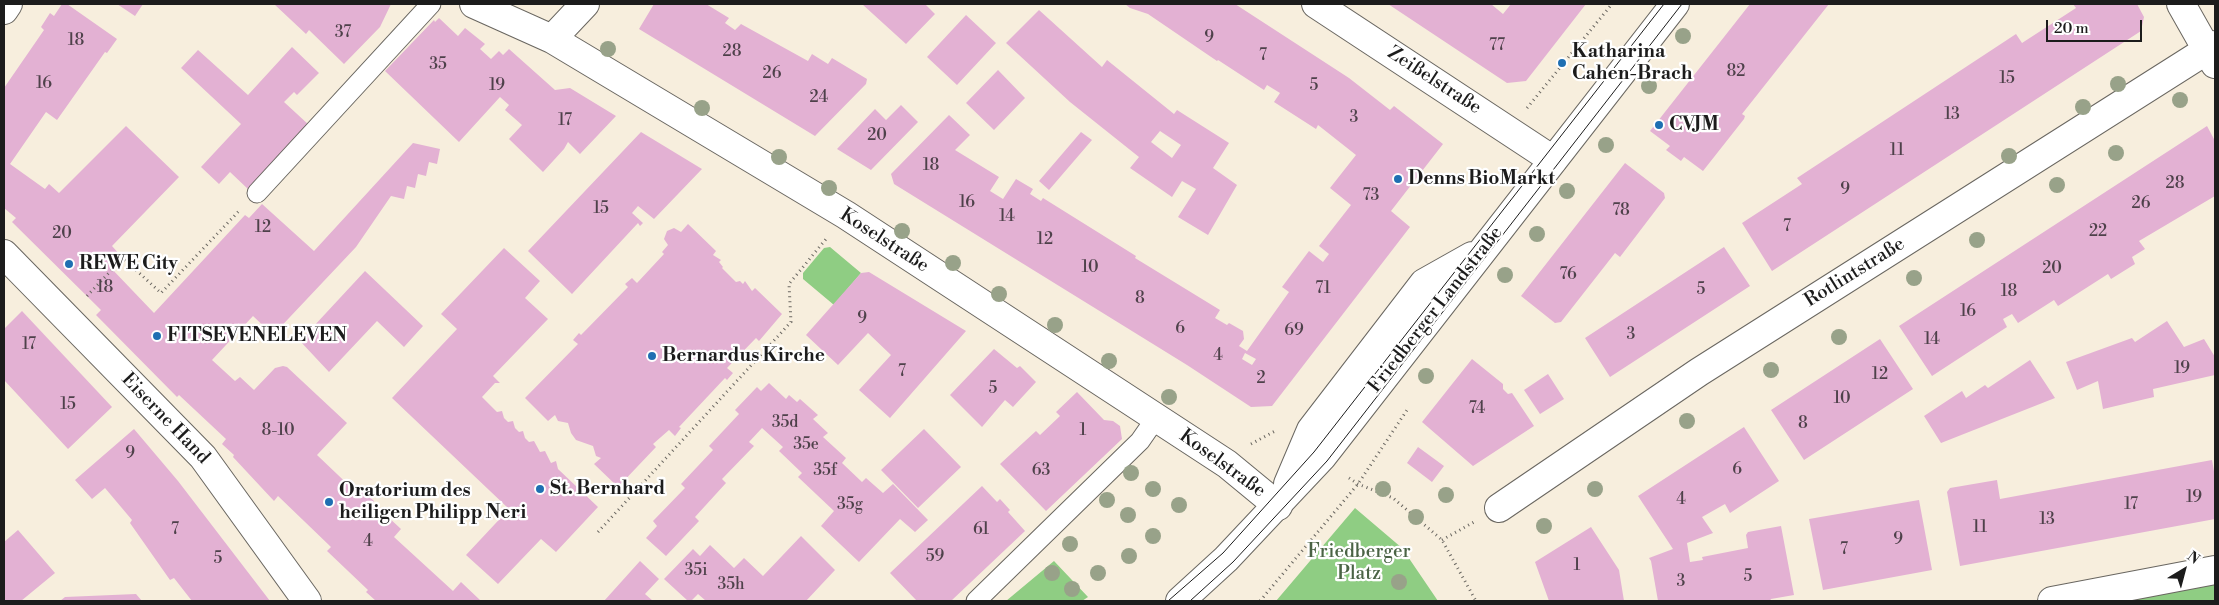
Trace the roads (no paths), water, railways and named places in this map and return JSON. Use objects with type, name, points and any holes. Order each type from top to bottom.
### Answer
[{"type":"street","points":[[4,10],[8,4]]},
{"type":"street","name":"Koselstraße","points":[[474,4],[552,40],[846,215],[1228,464],[1278,506]]},
{"type":"street","points":[[552,40],[586,4]]},
{"type":"street","name":"Zeißelstraße","points":[[1316,4],[1553,160]]},
{"type":"street","name":"Friedberger Landstraße","points":[[1180,601],[1226,559],[1278,506],[1322,457],[1675,4]]},
{"type":"street","points":[[2181,4],[2213,53]]},
{"type":"street","name":"Rotlintstraße","points":[[1499,508],[1699,372],[2213,53]]},
{"type":"street","name":"Eiserne Hand","points":[[4,254],[203,457],[307,601]]},
{"type":"street","points":[[2052,601],[2215,570]]},
{"type":"lane","points":[[257,193],[431,4]]},
{"type":"lane","points":[[976,601],[1140,441],[1156,418]]},
{"type":"tram line","points":[[1168,601],[1223,553],[1314,452],[1664,4]]},
{"type":"tram line","points":[[1190,601],[1233,562],[1327,461],[1682,4]]},
{"type":"place","name":"Katharina Cahen-Brach","points":[[1562,63]]},
{"type":"place","name":"CVJM","points":[[1659,125]]},
{"type":"place","name":"Denns BioMarkt","points":[[1398,179]]},
{"type":"place","name":"REWE City","points":[[69,264]]},
{"type":"place","name":"FITSEVENELEVEN","points":[[157,336]]},
{"type":"place","name":"Bernardus Kirche","points":[[652,356]]},
{"type":"place","name":"St. Bernhard","points":[[540,489]]},
{"type":"place","name":"Oratorium des heiligen Philipp Neri","points":[[329,502]]},
{"type":"park label","name":"Friedberger Platz","points":[[1359,563]]}]
